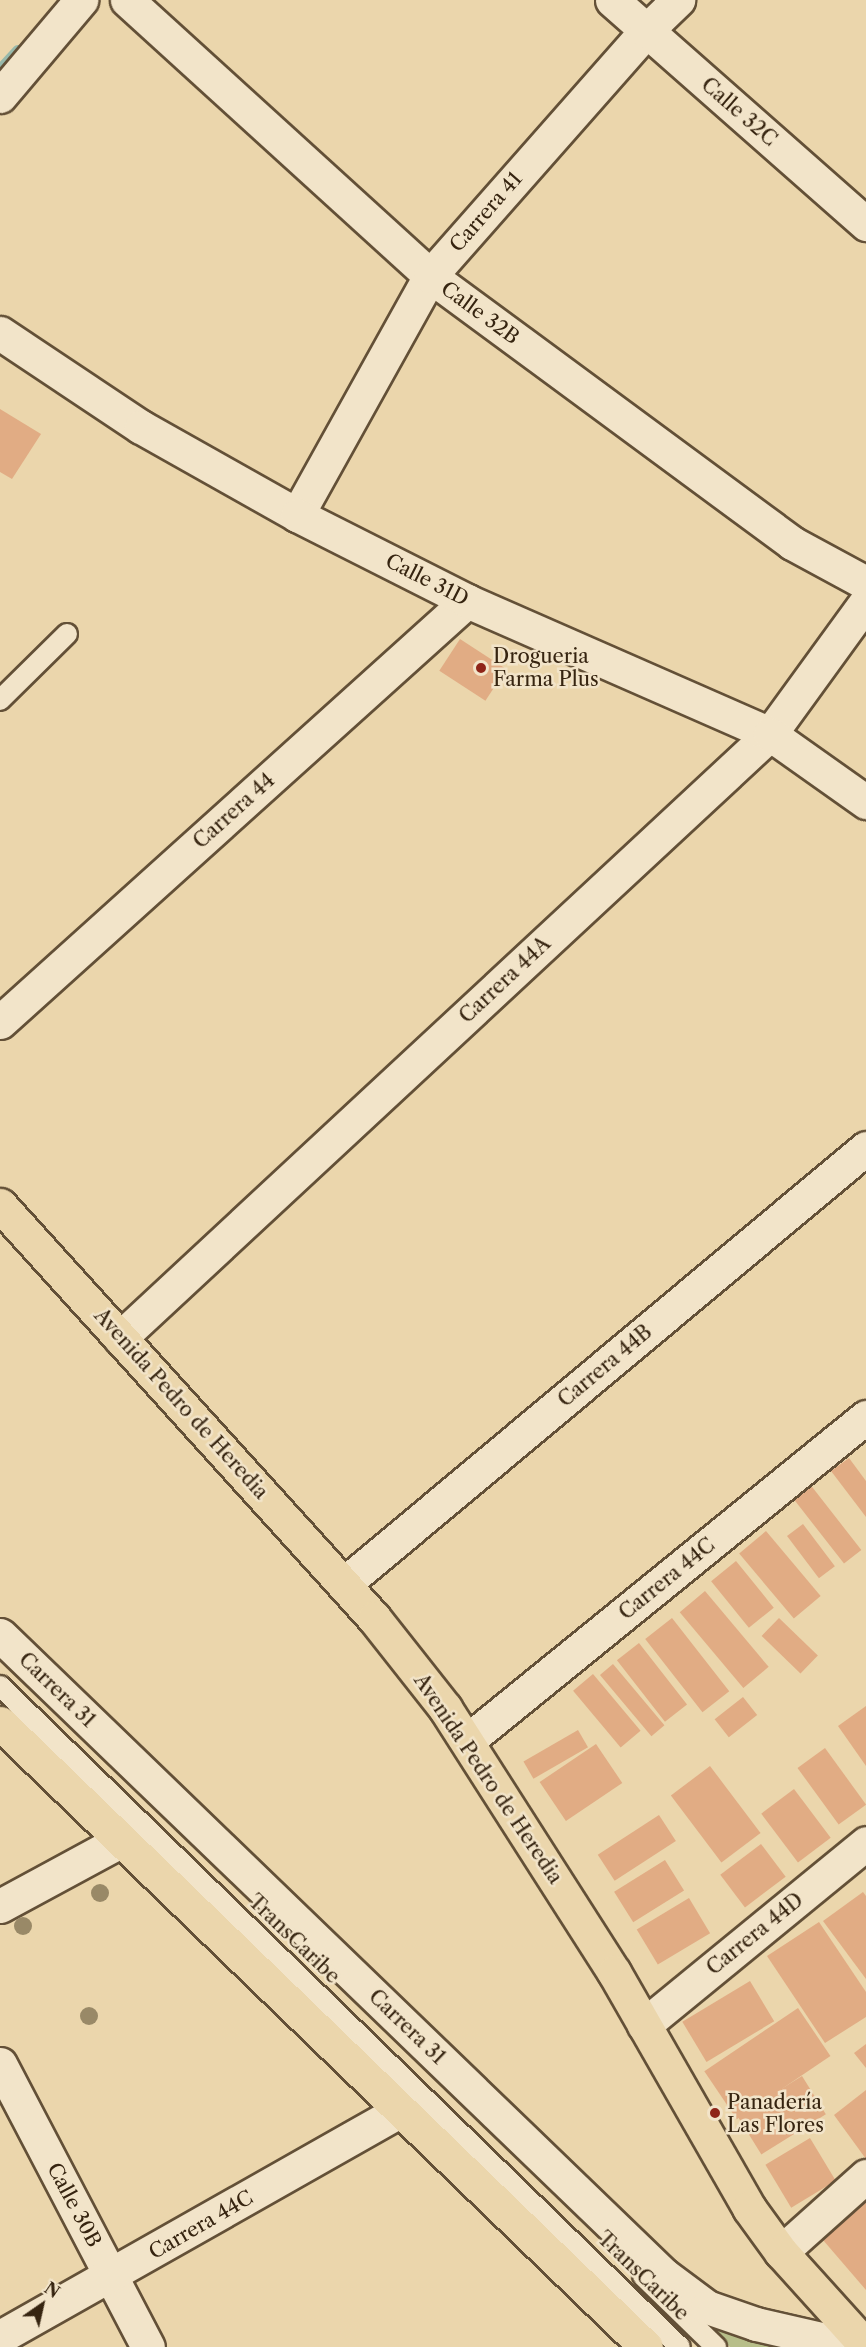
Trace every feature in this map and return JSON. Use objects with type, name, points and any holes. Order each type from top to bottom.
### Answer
[{"type":"highway","name":"Avenida Pedro de Heredia","points":[[0,1205],[344,1584],[416,1670],[467,1741],[644,2025],[720,2160],[781,2252],[866,2346]]},
{"type":"highway","points":[[0,1723],[646,2347]]},
{"type":"street","points":[[0,96],[81,0]]},
{"type":"street","name":"Calle 32B","points":[[128,0],[430,276],[792,543],[866,583]]},
{"type":"street","name":"Calle 32C","points":[[612,0],[866,224]]},
{"type":"street","name":"Carrera 41","points":[[297,515],[430,276],[646,31],[678,0]]},
{"type":"street","name":"Calle 31D","points":[[0,333],[141,427],[297,515],[467,601],[770,734],[866,802]]},
{"type":"street","name":"Carrera 44","points":[[0,1022],[467,601]]},
{"type":"street","name":"Carrera 44A","points":[[120,1338],[770,734],[866,602]]},
{"type":"street","name":"Carrera 44B","points":[[344,1584],[866,1148]]},
{"type":"street","name":"Carrera 44C","points":[[467,1741],[866,1418]]},
{"type":"street","name":"Carrera 31","points":[[0,1635],[664,2275],[707,2307],[756,2324],[856,2347]]},
{"type":"street","points":[[0,1906],[122,1840]]},
{"type":"street","name":"Carrera 44D","points":[[644,2025],[866,1843]]},
{"type":"street","name":"Calle 30B","points":[[0,2064],[148,2347]]},
{"type":"street","name":"Carrera 44C","points":[[0,2337],[401,2110]]},
{"type":"street","points":[[781,2252],[866,2176]]},
{"type":"lane","points":[[0,700],[67,634]]},
{"type":"lane","name":"TransCaribe","points":[[0,1656],[717,2347]]},
{"type":"lane","name":"TransCaribe","points":[[0,1686],[680,2347]]},
{"type":"green space","points":[[701,2319],[794,2347],[730,2347]]},
{"type":"building","points":[[0,409],[41,434],[12,479],[0,472]]},
{"type":"building","points":[[460,639],[506,669],[485,701],[439,671]]},
{"type":"building","points":[[849,1458],[866,1481],[866,1517],[831,1471]]},
{"type":"building","points":[[809,1483],[861,1550],[844,1564],[792,1497]]},
{"type":"building","points":[[803,1524],[835,1566],[819,1578],[787,1536]]},
{"type":"building","points":[[766,1531],[821,1596],[794,1619],[739,1553]]},
{"type":"building","points":[[736,1561],[774,1608],[749,1628],[711,1581]]},
{"type":"building","points":[[705,1591],[769,1667],[743,1688],[680,1612]]},
{"type":"building","points":[[672,1618],[729,1691],[702,1712],[645,1639]]},
{"type":"building","points":[[779,1618],[818,1656],[800,1673],[762,1636]]},
{"type":"building","points":[[639,1643],[687,1704],[665,1722],[617,1660]]},
{"type":"building","points":[[613,1664],[664,1725],[651,1736],[600,1675]]},
{"type":"building","points":[[593,1674],[641,1731],[621,1747],[573,1691]]},
{"type":"building","points":[[743,1697],[757,1715],[729,1737],[715,1719]]},
{"type":"building","points":[[866,1706],[866,1766],[838,1726]]},
{"type":"building","points":[[578,1730],[588,1747],[533,1779],[523,1762]]},
{"type":"building","points":[[596,1744],[622,1783],[566,1821],[540,1782]]},
{"type":"building","points":[[825,1748],[866,1804],[839,1825],[797,1768]]},
{"type":"building","points":[[710,1766],[761,1833],[721,1863],[671,1795]]},
{"type":"building","points":[[794,1789],[831,1838],[798,1862],[761,1814]]},
{"type":"building","points":[[659,1815],[676,1841],[615,1881],[598,1855]]},
{"type":"building","points":[[761,1844],[786,1877],[745,1907],[720,1875]]},
{"type":"building","points":[[665,1860],[684,1891],[633,1922],[614,1892]]},
{"type":"building","points":[[863,1892],[866,1896],[866,1979],[823,1921]]},
{"type":"building","points":[[689,1898],[710,1933],[658,1965],[637,1929]]},
{"type":"building","points":[[819,1922],[866,1992],[866,2017],[825,2043],[767,1956]]},
{"type":"building","points":[[750,1981],[774,2021],[706,2062],[682,2022]]},
{"type":"building","points":[[798,2008],[830,2056],[737,2119],[704,2071]]},
{"type":"building","points":[[866,2044],[866,2068],[854,2053]]},
{"type":"building","points":[[802,2076],[826,2114],[761,2154],[738,2116]]},
{"type":"building","points":[[866,2090],[866,2159],[834,2115]]},
{"type":"building","points":[[810,2138],[836,2181],[791,2208],[765,2165]]},
{"type":"building","points":[[866,2202],[866,2290],[823,2240]]},
{"type":"waterway","points":[[0,69],[18,50]]},
{"type":"place","name":"Drogueria Farma Plus","points":[[481,668]]},
{"type":"place","name":"Panadería Las Flores","points":[[715,2113]]}]
